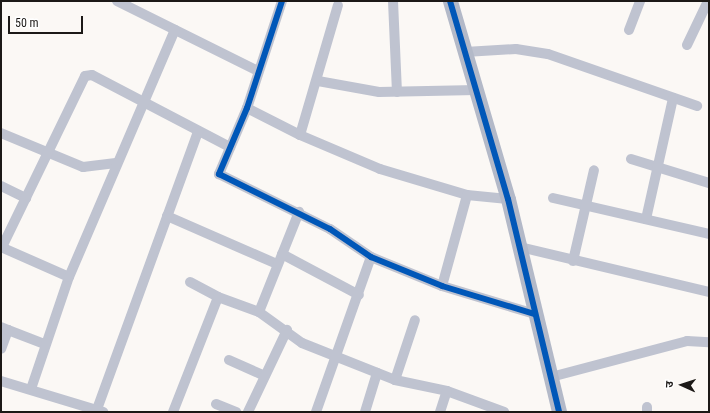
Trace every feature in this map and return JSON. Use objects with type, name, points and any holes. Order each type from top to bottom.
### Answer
[{"type":"street","points":[[117,1],[132,4],[175,30],[258,71]]},
{"type":"street","points":[[282,1],[247,108],[219,174],[299,212],[371,257],[442,286],[536,314]]},
{"type":"street","points":[[393,1],[397,92]]},
{"type":"street","points":[[450,1],[508,199],[559,412]]},
{"type":"street","points":[[629,30],[640,1]]},
{"type":"street","points":[[687,45],[708,1]]},
{"type":"street","points":[[300,135],[318,80],[338,5]]},
{"type":"street","points":[[31,389],[45,344],[69,277],[142,100],[175,30]]},
{"type":"street","points":[[465,52],[516,49],[548,54],[697,106]]},
{"type":"street","points":[[69,277],[2,247],[85,76],[92,75],[230,147]]},
{"type":"street","points":[[318,80],[397,92],[476,90]]},
{"type":"street","points":[[646,219],[659,167],[673,98]]},
{"type":"street","points":[[247,108],[300,135],[380,168],[467,196],[508,199]]},
{"type":"street","points":[[1,381],[31,389],[98,411],[198,131]]},
{"type":"street","points":[[1,133],[47,154],[83,167],[116,163]]},
{"type":"street","points":[[631,159],[709,183]]},
{"type":"street","points":[[573,261],[594,170]]},
{"type":"street","points":[[1,186],[26,198]]},
{"type":"street","points":[[442,286],[467,196]]},
{"type":"street","points":[[553,198],[709,234]]},
{"type":"street","points":[[259,312],[299,212]]},
{"type":"street","points":[[167,216],[277,264]]},
{"type":"street","points":[[520,246],[573,261],[709,292]]},
{"type":"street","points":[[282,254],[359,295]]},
{"type":"street","points":[[316,412],[338,358],[371,257]]},
{"type":"street","points":[[190,282],[218,297],[259,312],[288,330],[302,344],[395,380],[447,391],[504,412]]},
{"type":"street","points":[[173,412],[218,297]]},
{"type":"street","points":[[395,380],[415,320]]},
{"type":"street","points":[[1,349],[4,328],[45,344]]},
{"type":"street","points":[[248,412],[288,330]]},
{"type":"street","points":[[551,377],[687,341],[709,342]]},
{"type":"street","points":[[229,360],[265,376]]},
{"type":"street","points":[[365,412],[377,373]]},
{"type":"street","points":[[440,412],[447,391]]},
{"type":"street","points":[[216,404],[236,412]]},
{"type":"cycle path","points":[[282,1],[247,108],[219,174],[330,229],[371,257],[442,286],[535,314]]},
{"type":"cycle path","points":[[450,1],[508,199],[559,412]]}]
